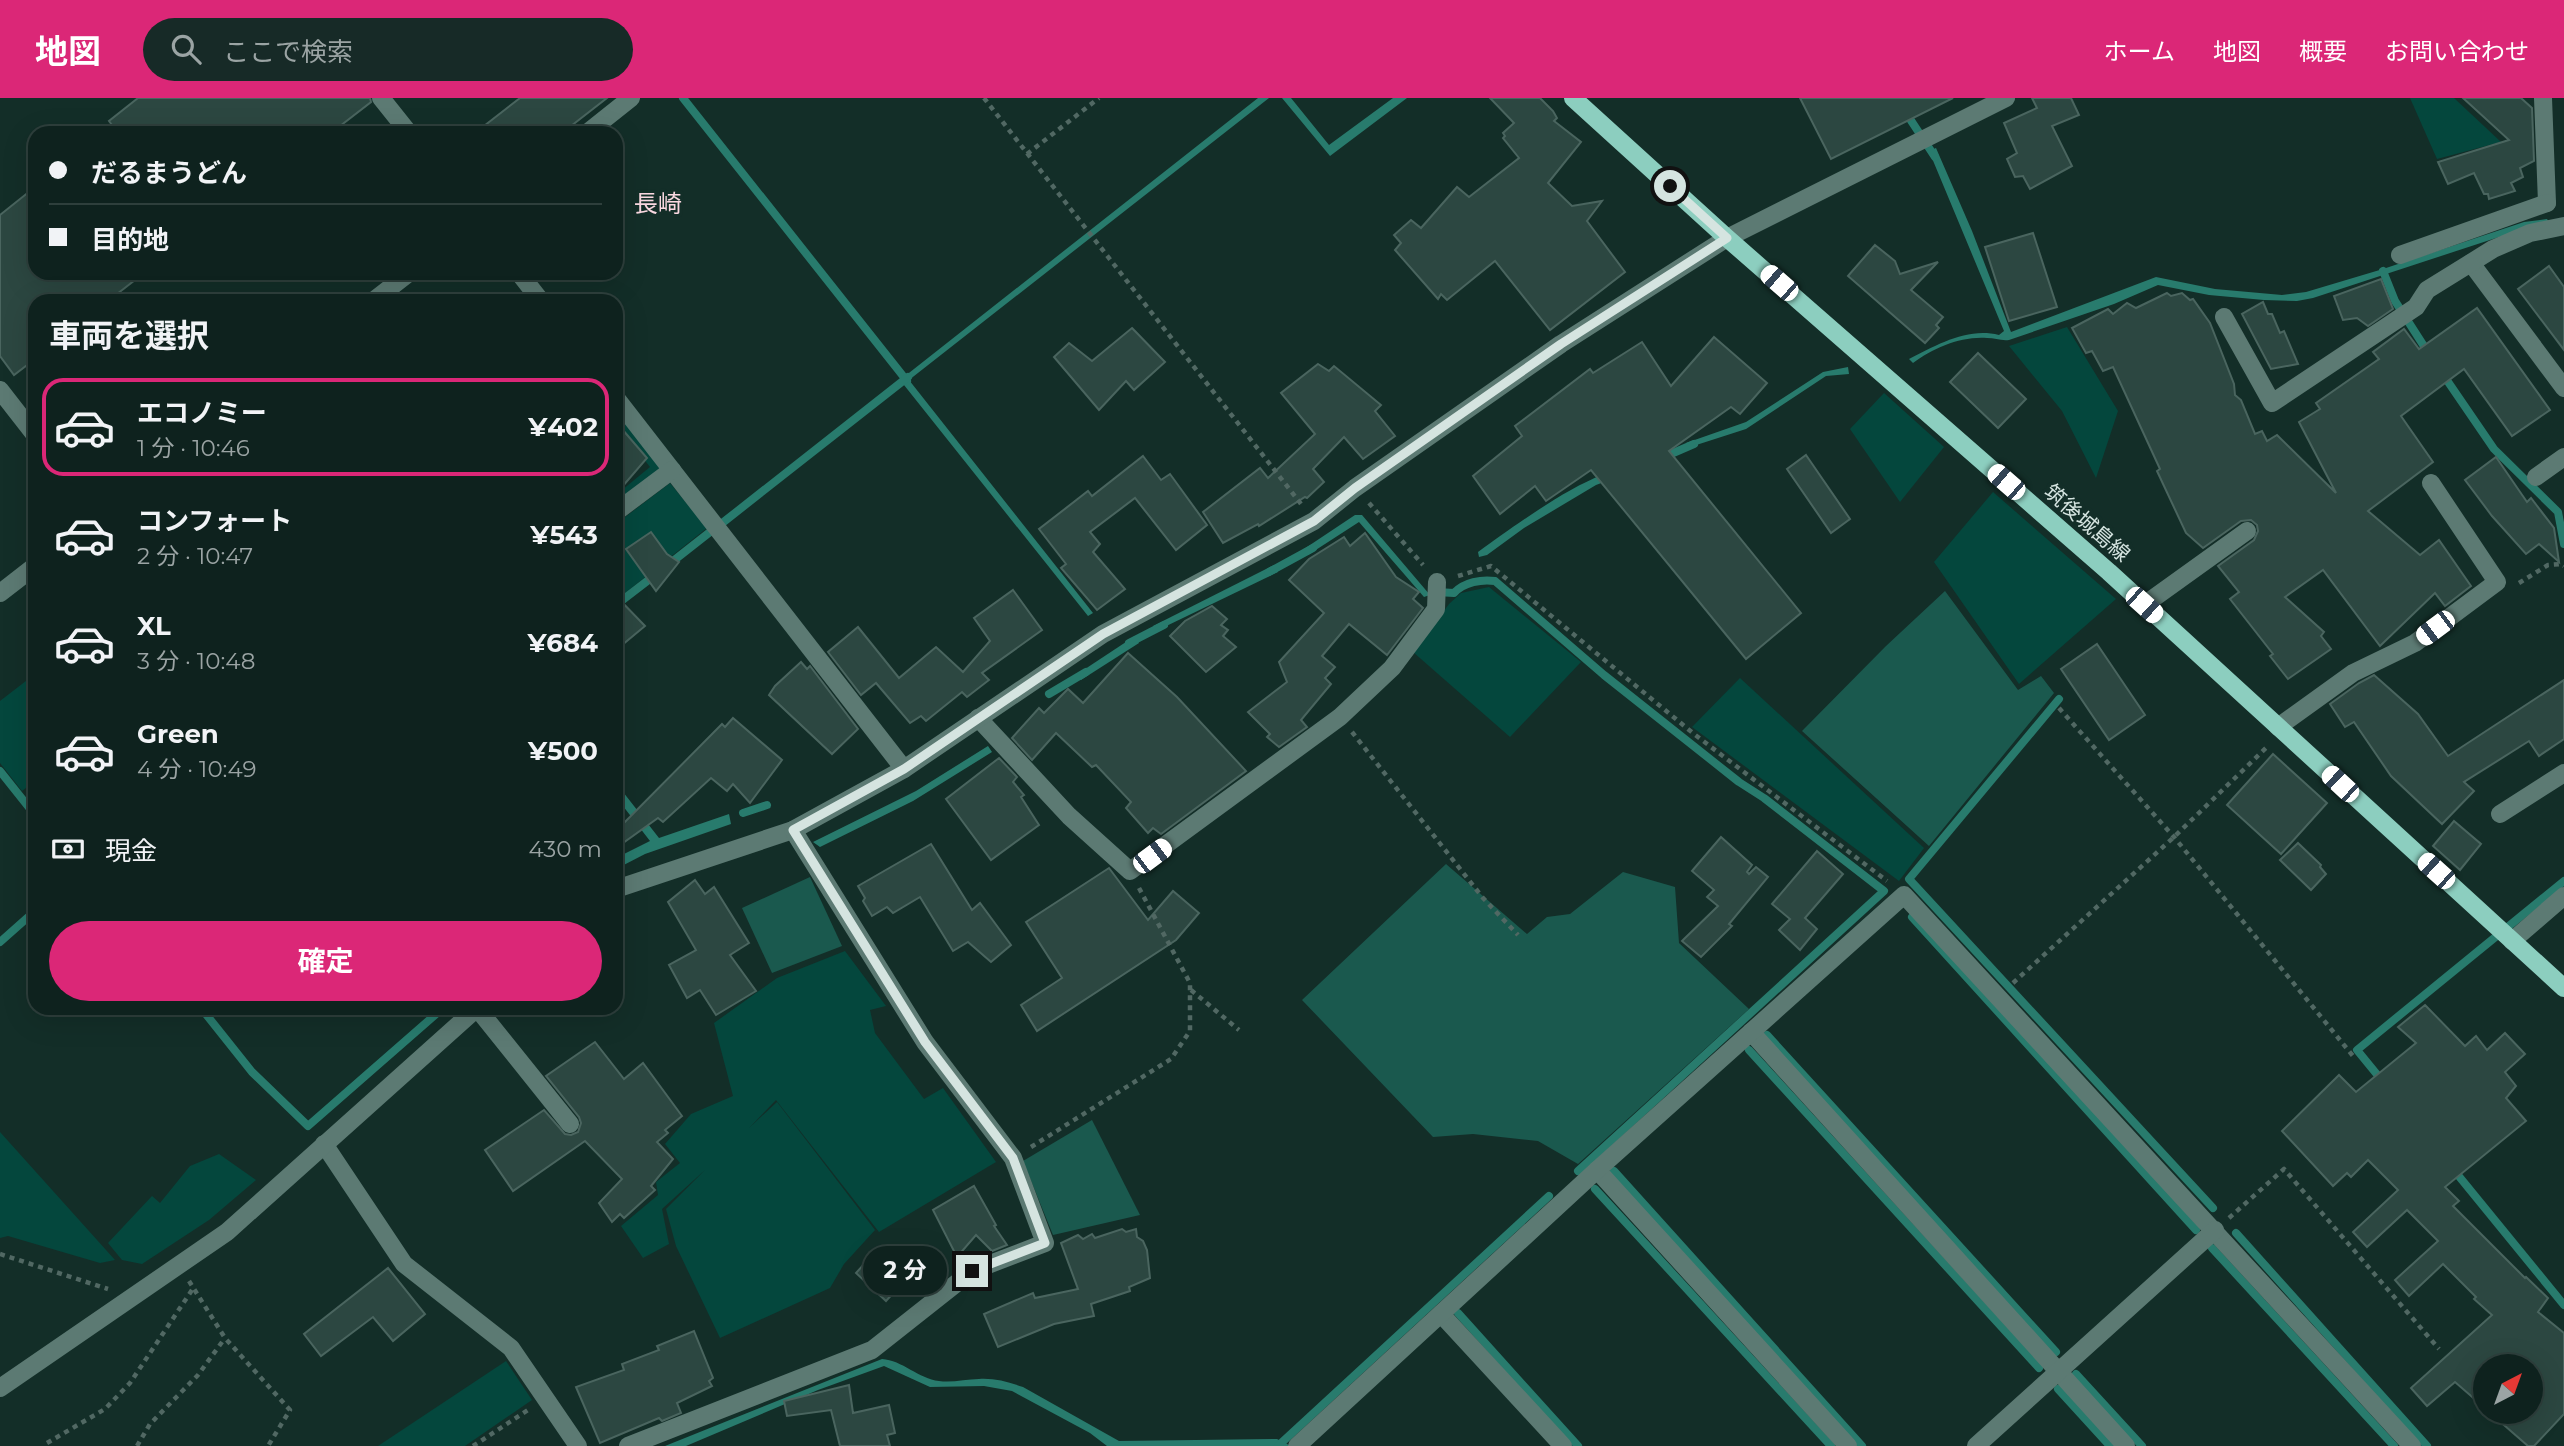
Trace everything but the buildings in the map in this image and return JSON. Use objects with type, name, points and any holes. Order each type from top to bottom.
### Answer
[{"type":"main road","name":"筑後城島線","points":[[1573,98],[1727,238],[2144,605],[2564,988]]},
{"type":"street","points":[[381,98],[403,126]]},
{"type":"street","points":[[596,126],[631,98]]},
{"type":"street","points":[[623,887],[793,830],[904,769],[1103,634],[1314,521],[1355,488],[1561,344],[1727,238],[2006,98]]},
{"type":"street","points":[[2543,98],[2547,203]]},
{"type":"street","points":[[2547,203],[2564,216]]},
{"type":"street","points":[[2400,255],[2547,203]]},
{"type":"street","points":[[2224,317],[2272,403],[2416,307],[2427,290],[2493,249],[2530,233],[2564,226]]},
{"type":"street","points":[[2471,263],[2564,388]]},
{"type":"street","points":[[382,294],[400,280]]},
{"type":"street","points":[[524,280],[536,294]]},
{"type":"street","points":[[0,390],[28,426]]},
{"type":"street","points":[[623,407],[904,769]]},
{"type":"street","points":[[2536,477],[2564,457]]},
{"type":"street","points":[[623,507],[672,470]]},
{"type":"street","points":[[2281,729],[2353,673],[2415,643],[2497,582],[2431,483]]},
{"type":"street","points":[[2144,605],[2247,531]]},
{"type":"street","points":[[0,593],[28,571]]},
{"type":"street","points":[[978,718],[1069,816],[1130,872],[1340,717],[1392,668],[1436,609],[1437,582]]},
{"type":"street","points":[[2500,814],[2564,773]]},
{"type":"street","points":[[628,1446],[872,1350],[972,1271],[1045,1243],[1013,1158],[925,1042],[793,830]]},
{"type":"street","points":[[1298,1446],[1597,1170],[1904,895],[2412,1446]]},
{"type":"street","points":[[2512,941],[2564,895]]},
{"type":"street","points":[[0,1388],[227,1232],[469,1015]]},
{"type":"street","points":[[483,1015],[570,1124]]},
{"type":"street","points":[[1751,1032],[2126,1446]]},
{"type":"street","points":[[324,1144],[404,1264],[512,1348],[578,1446]]},
{"type":"street","points":[[1597,1170],[1847,1446]]},
{"type":"street","points":[[1976,1446],[2215,1230]]},
{"type":"street","points":[[1441,1314],[1563,1446]]},
{"type":"path","points":[[984,98],[1314,521]]},
{"type":"path","points":[[1027,154],[1099,98]]},
{"type":"path","points":[[1355,488],[1437,582],[1491,566],[1694,734],[1904,895]]},
{"type":"path","points":[[2497,582],[2519,583],[2549,565],[2564,566]]},
{"type":"path","points":[[2059,708],[2174,837],[2353,1056]]},
{"type":"path","points":[[1340,717],[1483,898],[1518,934]]},
{"type":"path","points":[[1999,996],[2174,837],[2281,729]]},
{"type":"path","points":[[1013,1158],[1171,1059],[1190,1031],[1190,984],[1130,872]]},
{"type":"path","points":[[1190,989],[1239,1030]]},
{"type":"path","points":[[2215,1230],[2284,1170],[2439,1349]]},
{"type":"path","points":[[0,1254],[115,1291]]},
{"type":"path","points":[[177,1267],[194,1287],[225,1338],[290,1410],[268,1446]]},
{"type":"path","points":[[47,1443],[105,1409],[130,1383],[194,1287]]},
{"type":"path","points":[[137,1446],[150,1424],[198,1375],[225,1338]]},
{"type":"path","points":[[473,1446],[545,1398]]},
{"type":"shaded area","points":[[1258,98],[1269,98],[909,380],[1093,613],[1088,616],[900,380]]},
{"type":"shaded area","points":[[1282,98],[1291,98],[1329,145],[1393,98],[1407,98],[1330,156]]},
{"type":"shaded area","points":[[2410,98],[2454,98],[2501,142],[2437,159]]},
{"type":"shaded area","points":[[1936,148],[2011,332],[2156,277],[2215,289],[2282,295],[2306,292],[2524,222],[2547,219],[2550,224],[2499,237],[2297,301],[2209,295],[2158,285],[2114,304],[2009,340],[1977,338],[1948,344],[1913,363],[1909,359],[1952,339],[1975,333],[1999,335],[2004,331],[1929,151]]},
{"type":"shaded area","points":[[2067,327],[2118,411],[2096,478],[2062,411],[2009,346]]},
{"type":"shaded area","points":[[1848,367],[1849,374],[1826,376],[1746,429],[1687,448],[1686,443],[1746,422],[1823,372]]},
{"type":"shaded area","points":[[1884,393],[1944,447],[1900,502],[1850,429]]},
{"type":"shaded area","points":[[623,417],[664,470],[623,501],[623,489],[650,467],[623,432]]},
{"type":"shaded area","points":[[1660,461],[1596,485],[1524,528],[1487,555],[1479,557],[1478,552],[1571,490],[1602,475]]},
{"type":"shaded area","points":[[670,483],[707,528],[623,595],[623,519]]},
{"type":"shaded area","points":[[1993,492],[2116,599],[2019,684],[1934,562]]},
{"type":"shaded area","points":[[1355,515],[1362,515],[1430,595],[1424,597],[1359,522],[1308,555],[1304,549]]},
{"type":"shaded area","points":[[1274,565],[1278,572],[1156,631],[1153,626]]},
{"type":"shaded area","points":[[1489,587],[1581,662],[1510,737],[1413,652],[1449,604],[1461,593]]},
{"type":"shaded area","points":[[1945,591],[2018,690],[2041,676],[2054,693],[1929,846],[1802,731]]},
{"type":"shaded area","points":[[1135,636],[1139,643],[1081,680],[1076,675]]},
{"type":"shaded area","points":[[1740,678],[1924,848],[1899,881],[1692,727]]},
{"type":"shaded area","points":[[28,679],[28,786],[22,791],[0,763],[0,701]]},
{"type":"shaded area","points":[[988,746],[992,752],[913,801],[820,847],[813,842],[916,791]]},
{"type":"shaded area","points":[[623,792],[659,838],[729,814],[731,824],[645,854],[623,865],[623,854],[650,841],[623,806]]},
{"type":"shaded area","points":[[1446,864],[1527,934],[1547,917],[1570,914],[1623,872],[1675,887],[1679,943],[1749,1009],[1578,1164],[1538,1141],[1473,1134],[1433,1137],[1302,1000]]},
{"type":"shaded area","points":[[810,877],[842,946],[772,973],[742,908]]},
{"type":"shaded area","points":[[845,951],[886,1006],[870,1010],[875,1033],[924,1099],[943,1088],[996,1162],[879,1232],[776,1100],[749,1128],[777,1102],[875,1230],[844,1264],[830,1288],[720,1338],[676,1246],[666,1209],[705,1170],[662,1209],[669,1244],[643,1258],[621,1226],[658,1195],[656,1182],[680,1163],[665,1144],[691,1114],[733,1096],[714,1023],[777,978]]},
{"type":"shaded area","points":[[1092,1120],[1140,1215],[1053,1235],[1023,1161]]},
{"type":"shaded area","points":[[0,1132],[115,1260],[100,1263],[8,1236],[0,1238]]},
{"type":"shaded area","points":[[219,1154],[256,1180],[209,1220],[142,1264],[122,1260],[108,1243],[152,1196],[160,1203],[190,1166]]},
{"type":"shaded area","points":[[882,1359],[897,1363],[932,1380],[949,1382],[990,1379],[1023,1387],[1119,1441],[1277,1439],[1291,1446],[1107,1446],[1090,1433],[1012,1391],[984,1386],[930,1387],[884,1366],[818,1390],[686,1446],[665,1446]]},
{"type":"shaded area","points":[[506,1361],[532,1400],[465,1446],[378,1446]]},
{"type":"waterway","points":[[683,98],[907,381]]},
{"type":"waterway","points":[[1910,119],[1935,157]]},
{"type":"waterway","points":[[2383,271],[2395,301],[2429,354]]},
{"type":"waterway","points":[[2442,373],[2494,449],[2558,512],[2564,544]]},
{"type":"waterway","points":[[721,524],[908,377]]},
{"type":"waterway","points":[[1664,457],[1694,444]]},
{"type":"waterway","points":[[668,565],[710,532]]},
{"type":"waterway","points":[[1269,572],[1313,548]]},
{"type":"waterway","points":[[623,600],[655,575]]},
{"type":"waterway","points":[[1437,592],[1454,593],[1473,582],[1495,581],[1604,675],[1739,782],[1764,798],[1884,891],[1578,1171]]},
{"type":"waterway","points":[[1129,643],[1164,625]]},
{"type":"waterway","points":[[1049,694],[1086,672]]},
{"type":"waterway","points":[[2059,699],[1909,879],[2213,1208]]},
{"type":"waterway","points":[[0,771],[28,806]]},
{"type":"waterway","points":[[743,813],[767,805]]},
{"type":"waterway","points":[[2384,1083],[2357,1050],[2564,881]]},
{"type":"waterway","points":[[0,942],[28,917]]},
{"type":"waterway","points":[[1912,917],[2196,1230]]},
{"type":"waterway","points":[[207,1015],[252,1072],[308,1126],[435,1015]]},
{"type":"waterway","points":[[1767,1035],[2056,1352]]},
{"type":"waterway","points":[[1749,1050],[2039,1368]]},
{"type":"waterway","points":[[2453,1169],[2564,1305]]},
{"type":"waterway","points":[[1614,1171],[1862,1446]]},
{"type":"waterway","points":[[1595,1189],[1831,1446]]},
{"type":"waterway","points":[[1278,1446],[1549,1196]]},
{"type":"waterway","points":[[2236,1233],[2427,1446]]},
{"type":"waterway","points":[[2212,1248],[2394,1446]]},
{"type":"waterway","points":[[1458,1313],[1578,1446]]},
{"type":"waterway","points":[[2076,1374],[2142,1446]]},
{"type":"waterway","points":[[2058,1389],[2110,1446]]},
{"type":"district","name":"長崎","points":[[658,204]]},
{"type":"route","points":[[972,1271],[1045,1243],[1013,1158],[925,1042],[793,830],[904,769],[1103,634],[1314,521],[1355,488],[1561,344],[1727,238],[1670,186]]}]
